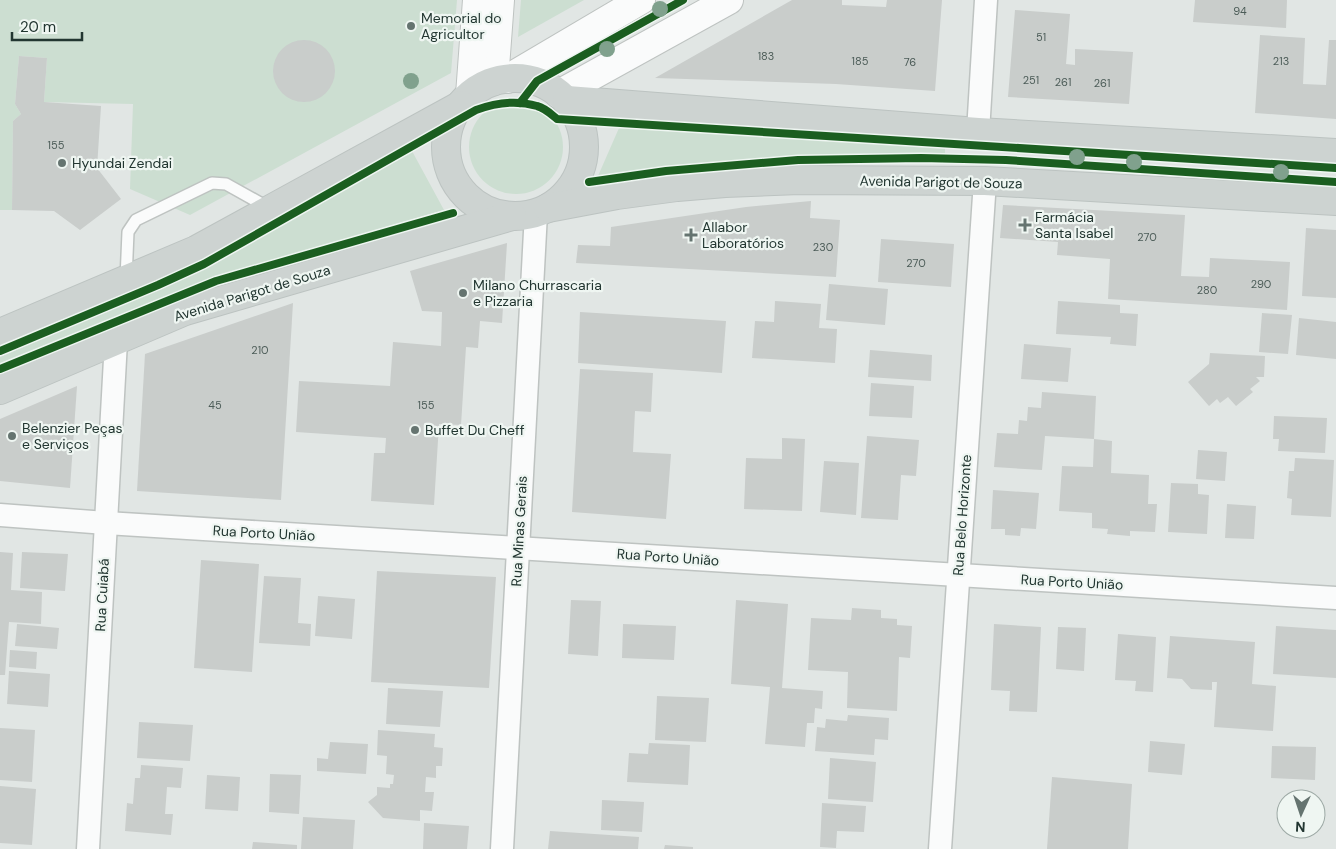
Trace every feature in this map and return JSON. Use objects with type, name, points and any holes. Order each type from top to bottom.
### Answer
[{"type":"main road","points":[[476,0],[465,100],[450,125],[446,146],[449,167],[458,186],[472,201],[491,212],[532,213],[564,196],[577,180],[584,160],[585,140],[574,110],[552,88],[536,81],[522,78],[500,80]]},
{"type":"main road","points":[[500,0],[500,80]]},
{"type":"main road","points":[[0,333],[196,250],[465,100],[481,87],[500,80],[641,0]]},
{"type":"main road","points":[[563,97],[729,0]]},
{"type":"main road","points":[[563,97],[978,132],[1336,153]]},
{"type":"main road","name":"Avenida Parigot de Souza","points":[[0,390],[185,312],[532,213],[617,195],[725,183],[799,180],[984,181],[1336,201]]},
{"type":"street","points":[[978,132],[986,0]]},
{"type":"street","name":"Rua Belo Horizonte","points":[[940,849],[984,181]]},
{"type":"street","name":"Rua Minas Gerais","points":[[502,849],[518,548],[532,213]]},
{"type":"street","name":"Rua Cuiabá","points":[[88,849],[116,341]]},
{"type":"street","name":"Rua Porto União","points":[[0,515],[1336,598]]},
{"type":"lane","points":[[126,280],[128,232],[136,220],[212,184],[226,184],[271,209]]},
{"type":"green space","points":[[0,0],[457,0],[451,73],[190,215],[130,189],[133,104],[44,102],[47,58],[19,56],[15,104],[21,114],[13,121],[12,210],[0,210]]},
{"type":"green space","points":[[521,0],[584,0],[518,37]]},
{"type":"green space","points":[[516,100],[534,104],[549,114],[559,129],[563,147],[559,165],[549,180],[534,190],[516,194],[498,190],[483,180],[473,165],[469,147],[473,129],[483,114],[498,104]]},
{"type":"green space","points":[[619,128],[945,147],[945,154],[803,155],[663,167],[598,176]]},
{"type":"green space","points":[[412,151],[444,210],[215,277],[0,365],[0,357],[209,267]]},
{"type":"building","points":[[792,0],[842,0],[842,5],[886,7],[887,0],[942,0],[935,91],[836,84],[655,78]]},
{"type":"building","points":[[1195,0],[1287,0],[1286,28],[1193,22]]},
{"type":"building","points":[[1015,10],[1070,14],[1066,64],[1075,65],[1075,49],[1133,52],[1129,104],[1008,97]]},
{"type":"building","points":[[1260,35],[1305,38],[1303,84],[1326,85],[1329,40],[1336,40],[1336,119],[1255,113]]},
{"type":"building","points":[[298,40],[310,40],[326,49],[333,59],[335,71],[333,83],[326,93],[310,102],[298,102],[287,97],[278,88],[273,77],[273,65],[278,54],[287,45]]},
{"type":"building","points":[[19,56],[47,58],[44,102],[101,106],[97,168],[121,199],[80,230],[54,211],[12,210],[13,121],[21,114],[15,104]]},
{"type":"building","points":[[811,201],[810,218],[840,220],[836,277],[576,263],[578,245],[610,246],[611,227],[746,207]]},
{"type":"building","points":[[1003,205],[1185,215],[1181,276],[1209,277],[1210,258],[1290,262],[1287,310],[1108,299],[1110,259],[1057,255],[1058,242],[1000,238]]},
{"type":"building","points":[[1306,228],[1336,230],[1336,298],[1302,296]]},
{"type":"building","points":[[881,239],[954,244],[951,287],[878,282]]},
{"type":"building","points":[[507,243],[502,323],[480,321],[478,348],[466,347],[461,425],[439,424],[434,505],[371,501],[374,453],[385,453],[386,438],[296,432],[299,381],[390,386],[393,342],[441,346],[442,312],[422,311],[410,271]]},
{"type":"building","points":[[829,284],[888,289],[885,325],[826,320]]},
{"type":"building","points":[[775,301],[821,304],[819,328],[837,329],[835,363],[752,358],[755,321],[774,322]]},
{"type":"building","points":[[1058,301],[1120,305],[1120,313],[1138,314],[1136,346],[1110,344],[1111,337],[1056,334]]},
{"type":"building","points":[[293,303],[281,500],[137,491],[145,354]]},
{"type":"building","points":[[580,312],[726,321],[722,373],[578,363]]},
{"type":"building","points":[[1262,313],[1292,315],[1288,354],[1259,352]]},
{"type":"building","points":[[1299,318],[1336,322],[1336,359],[1296,355]]},
{"type":"building","points":[[1024,344],[1071,348],[1068,382],[1021,379]]},
{"type":"building","points":[[870,350],[932,355],[931,381],[868,377]]},
{"type":"building","points":[[1210,353],[1265,356],[1264,377],[1256,377],[1260,381],[1250,389],[1253,392],[1236,406],[1228,397],[1220,403],[1217,399],[1209,406],[1188,382],[1209,364]]},
{"type":"building","points":[[580,369],[653,373],[651,412],[635,411],[633,452],[671,454],[666,519],[572,512]]},
{"type":"building","points":[[871,383],[914,386],[912,418],[869,416]]},
{"type":"building","points":[[77,386],[70,488],[0,481],[0,419]]},
{"type":"building","points":[[1042,392],[1096,396],[1094,439],[1045,436],[1042,470],[994,467],[997,433],[1018,434],[1019,420],[1027,421],[1028,407],[1041,408]]},
{"type":"building","points":[[1274,416],[1327,418],[1325,453],[1278,451],[1279,439],[1273,439]]},
{"type":"building","points":[[867,436],[919,440],[916,476],[901,475],[898,520],[861,518]]},
{"type":"building","points":[[782,438],[805,439],[802,511],[744,509],[746,458],[782,459]]},
{"type":"building","points":[[1094,439],[1112,441],[1111,473],[1149,475],[1148,504],[1157,504],[1155,532],[1130,531],[1130,536],[1107,534],[1108,529],[1092,528],[1092,513],[1059,511],[1062,466],[1093,467]]},
{"type":"building","points":[[1198,450],[1227,452],[1225,481],[1196,479]]},
{"type":"building","points":[[1295,458],[1334,460],[1331,517],[1291,515],[1292,499],[1287,498],[1289,471],[1294,471]]},
{"type":"building","points":[[824,461],[859,463],[856,515],[820,512]]},
{"type":"building","points":[[1171,483],[1198,484],[1198,494],[1209,495],[1207,534],[1168,532]]},
{"type":"building","points":[[993,490],[1039,493],[1036,529],[1021,528],[1020,536],[1005,535],[1005,529],[991,529]]},
{"type":"building","points":[[1227,504],[1256,506],[1254,539],[1225,538]]},
{"type":"building","points":[[0,552],[13,553],[11,590],[42,592],[41,624],[9,622],[5,675],[0,675]]},
{"type":"building","points":[[22,552],[68,554],[65,591],[20,588]]},
{"type":"building","points":[[201,560],[259,564],[252,672],[194,668]]},
{"type":"building","points":[[377,571],[496,577],[489,688],[371,682]]},
{"type":"building","points":[[264,576],[301,578],[298,623],[311,624],[310,646],[259,643]]},
{"type":"building","points":[[318,596],[355,599],[352,639],[315,636]]},
{"type":"building","points":[[571,600],[601,601],[598,656],[568,654]]},
{"type":"building","points":[[736,600],[788,604],[782,688],[823,691],[822,709],[815,708],[814,723],[807,723],[805,747],[765,744],[770,687],[731,684]]},
{"type":"building","points":[[852,608],[881,610],[881,618],[897,619],[897,625],[912,626],[910,658],[899,657],[897,711],[847,708],[848,672],[808,670],[811,618],[851,620]]},
{"type":"building","points":[[17,624],[59,628],[57,649],[15,646]]},
{"type":"building","points":[[623,624],[676,626],[674,660],[622,658]]},
{"type":"building","points":[[994,624],[1041,627],[1037,712],[1009,711],[1010,691],[991,690]]},
{"type":"building","points":[[1276,626],[1336,630],[1336,678],[1273,674]]},
{"type":"building","points":[[1058,627],[1086,628],[1084,671],[1056,669]]},
{"type":"building","points":[[1118,634],[1156,637],[1153,692],[1135,691],[1136,681],[1115,680]]},
{"type":"building","points":[[1170,636],[1255,642],[1252,684],[1276,686],[1273,731],[1214,727],[1217,682],[1212,682],[1212,690],[1191,689],[1182,679],[1167,678]]},
{"type":"building","points":[[10,650],[37,652],[36,669],[9,667]]},
{"type":"building","points":[[9,671],[50,674],[48,707],[7,704]]},
{"type":"building","points":[[388,688],[443,691],[440,727],[386,724]]},
{"type":"building","points":[[657,696],[709,698],[706,742],[655,740]]},
{"type":"building","points":[[848,715],[889,718],[888,740],[875,739],[874,755],[815,751],[817,727],[825,728],[826,719],[847,721]]},
{"type":"building","points":[[139,722],[193,725],[190,761],[137,758]]},
{"type":"building","points":[[0,728],[35,730],[32,782],[0,780]]},
{"type":"building","points":[[378,730],[435,734],[434,747],[443,748],[442,766],[436,766],[436,778],[426,777],[425,792],[434,792],[432,811],[420,810],[420,821],[383,818],[368,802],[377,795],[377,787],[390,788],[390,784],[393,784],[394,775],[386,774],[387,756],[377,755]]},
{"type":"building","points":[[1150,741],[1185,744],[1182,775],[1148,772]]},
{"type":"building","points":[[330,742],[368,744],[366,774],[317,771],[317,758],[328,759]]},
{"type":"building","points":[[649,743],[690,745],[688,785],[627,782],[629,753],[648,754]]},
{"type":"building","points":[[1272,746],[1316,747],[1315,780],[1271,778]]},
{"type":"building","points":[[830,758],[876,762],[873,802],[828,799]]},
{"type":"building","points":[[141,765],[183,768],[181,788],[167,787],[165,814],[173,814],[171,835],[125,831],[127,803],[133,804],[135,778],[140,778]]},
{"type":"building","points":[[270,774],[301,775],[299,814],[269,812]]},
{"type":"building","points":[[207,775],[240,777],[238,811],[205,809]]},
{"type":"building","points":[[1052,777],[1132,784],[1128,849],[1047,849]]},
{"type":"building","points":[[0,786],[36,789],[32,845],[0,843]]},
{"type":"building","points":[[602,800],[644,802],[642,832],[601,830]]},
{"type":"building","points":[[822,803],[866,806],[864,832],[837,831],[836,848],[820,847]]},
{"type":"building","points":[[303,817],[355,820],[353,849],[301,849]]},
{"type":"building","points":[[424,823],[469,826],[467,849],[423,849]]},
{"type":"building","points":[[550,831],[639,837],[638,849],[548,849]]},
{"type":"building","points":[[253,842],[297,845],[297,849],[252,849]]},
{"type":"building","points":[[665,845],[693,847],[693,849],[664,849]]},
{"type":"cycle path","points":[[520,103],[537,81],[683,0]]},
{"type":"cycle path","points":[[0,351],[204,264],[476,110],[498,104],[522,103],[537,106],[557,119],[1336,168]]},
{"type":"cycle path","points":[[589,182],[666,171],[798,160],[921,158],[1006,160],[1336,182]]},
{"type":"cycle path","points":[[0,369],[216,281],[453,213]]},
{"type":"place","name":"Memorial do Agricultor","points":[[411,26]]},
{"type":"place","name":"Hyundai Zendai","points":[[62,163]]},
{"type":"place","name":"Farmácia Santa Isabel","points":[[1025,225]]},
{"type":"place","name":"Allabor Laboratórios","points":[[691,235]]},
{"type":"place","name":"Milano Churrascaria e Pizzaria","points":[[463,293]]},
{"type":"place","name":"Buffet Du Cheff","points":[[415,430]]},
{"type":"place","name":"Belenzier Peças e Serviços","points":[[12,436]]}]
